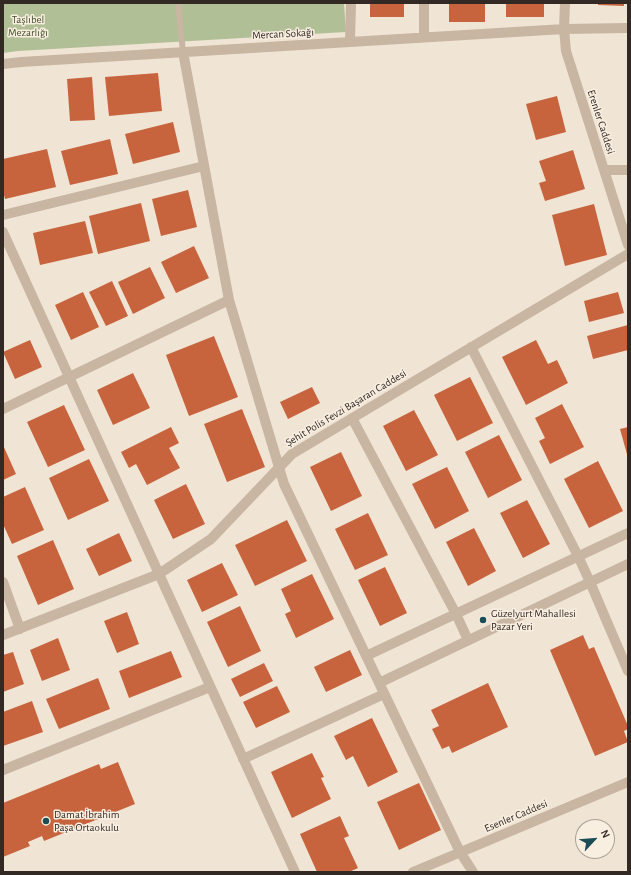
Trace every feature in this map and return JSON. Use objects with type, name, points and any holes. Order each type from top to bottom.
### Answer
[{"type":"street","points":[[350,42],[352,3]]},
{"type":"street","points":[[424,3],[424,37]]},
{"type":"street","name":"Erenler Caddesi","points":[[564,3],[566,51],[628,245]]},
{"type":"street","name":"Mercan Sokağı","points":[[3,64],[424,37],[564,29],[628,28]]},
{"type":"street","points":[[183,52],[229,300],[284,484],[460,852],[473,872]]},
{"type":"street","points":[[3,215],[204,166]]},
{"type":"street","points":[[604,170],[628,170]]},
{"type":"street","points":[[3,232],[295,872]]},
{"type":"street","name":"Şehit Polis Fevzi Başaran Caddesi","points":[[3,635],[159,574],[211,539],[292,454],[628,254]]},
{"type":"street","points":[[3,409],[229,300]]},
{"type":"street","points":[[471,347],[578,556],[628,671]]},
{"type":"street","points":[[352,418],[456,614],[468,640]]},
{"type":"street","points":[[366,656],[628,533]]},
{"type":"street","points":[[379,683],[628,564]]},
{"type":"street","points":[[3,582],[20,629]]},
{"type":"street","points":[[3,770],[210,687]]},
{"type":"street","points":[[243,759],[384,694]]},
{"type":"street","name":"Esenler Caddesi","points":[[413,872],[628,782]]},
{"type":"lane","points":[[178,3],[183,52]]},
{"type":"green space","name":"Taşlıbel Mezarlığı","points":[[3,3],[344,3],[346,32],[3,53]]},
{"type":"building","points":[[370,3],[404,3],[404,17],[370,17]]},
{"type":"building","points":[[449,3],[485,3],[485,22],[449,22]]},
{"type":"building","points":[[506,3],[544,3],[544,17],[506,17]]},
{"type":"building","points":[[598,3],[624,3],[624,6],[598,5]]},
{"type":"building","points":[[158,73],[162,111],[109,116],[105,77]]},
{"type":"building","points":[[92,77],[95,120],[70,121],[67,79]]},
{"type":"building","points":[[557,96],[566,132],[536,140],[526,104]]},
{"type":"building","points":[[173,122],[180,152],[133,164],[125,134]]},
{"type":"building","points":[[110,139],[118,174],[70,185],[61,151]]},
{"type":"building","points":[[47,149],[56,187],[5,199],[3,191],[3,159]]},
{"type":"building","points":[[573,150],[585,189],[545,201],[539,183],[546,181],[539,161]]},
{"type":"building","points":[[188,190],[197,227],[161,236],[152,199]]},
{"type":"building","points":[[141,203],[150,241],[98,254],[89,216]]},
{"type":"building","points":[[594,204],[607,255],[565,266],[552,215]]},
{"type":"building","points":[[85,221],[93,253],[40,265],[33,233]]},
{"type":"building","points":[[194,246],[209,278],[176,293],[161,262]]},
{"type":"building","points":[[150,267],[165,298],[133,314],[118,282]]},
{"type":"building","points":[[112,281],[128,316],[106,326],[89,292]]},
{"type":"building","points":[[83,292],[99,327],[71,340],[55,305]]},
{"type":"building","points":[[618,292],[624,313],[589,322],[584,301]]},
{"type":"building","points":[[628,325],[628,350],[593,359],[587,336]]},
{"type":"building","points":[[214,336],[238,397],[189,416],[166,355]]},
{"type":"building","points":[[30,340],[42,367],[15,379],[3,352]]},
{"type":"building","points":[[536,340],[548,364],[557,360],[568,383],[526,405],[502,357]]},
{"type":"building","points":[[133,373],[150,408],[113,425],[97,390]]},
{"type":"building","points":[[470,377],[493,423],[457,441],[434,395]]},
{"type":"building","points":[[312,387],[320,403],[288,419],[280,402]]},
{"type":"building","points":[[562,404],[584,447],[550,464],[539,441],[545,438],[535,418]]},
{"type":"building","points":[[64,405],[85,450],[48,467],[27,422]]},
{"type":"building","points":[[242,409],[265,467],[227,482],[204,424]]},
{"type":"building","points":[[414,410],[438,455],[406,471],[383,426]]},
{"type":"building","points":[[171,427],[179,443],[169,448],[180,468],[147,485],[136,464],[129,468],[121,452]]},
{"type":"building","points":[[628,427],[628,458],[620,429]]},
{"type":"building","points":[[499,435],[522,480],[488,498],[465,452]]},
{"type":"building","points":[[3,445],[16,474],[3,480]]},
{"type":"building","points":[[341,452],[362,496],[331,511],[310,467]]},
{"type":"building","points":[[89,459],[109,501],[68,520],[49,478]]},
{"type":"building","points":[[598,461],[623,511],[589,528],[564,479]]},
{"type":"building","points":[[447,467],[469,511],[435,529],[412,484]]},
{"type":"building","points":[[186,484],[205,524],[173,539],[154,500]]},
{"type":"building","points":[[25,487],[44,530],[12,544],[3,524],[3,497]]},
{"type":"building","points":[[527,500],[550,544],[523,558],[500,513]]},
{"type":"building","points":[[368,513],[388,555],[355,570],[335,529]]},
{"type":"building","points":[[287,520],[307,561],[255,586],[235,545]]},
{"type":"building","points":[[474,528],[496,571],[468,586],[446,542]]},
{"type":"building","points":[[119,533],[132,561],[99,576],[86,549]]},
{"type":"building","points":[[53,540],[74,589],[38,605],[17,556]]},
{"type":"building","points":[[222,563],[238,595],[202,612],[187,580]]},
{"type":"building","points":[[385,567],[407,613],[380,626],[358,580]]},
{"type":"building","points":[[312,574],[334,619],[296,638],[285,614],[291,611],[281,589]]},
{"type":"building","points":[[240,606],[261,651],[228,667],[207,622]]},
{"type":"building","points":[[127,612],[139,644],[117,653],[104,621]]},
{"type":"building","points":[[583,635],[589,649],[594,647],[628,726],[628,729],[624,731],[628,742],[595,756],[550,650]]},
{"type":"building","points":[[58,638],[70,670],[42,681],[30,650]]},
{"type":"building","points":[[350,650],[362,675],[326,692],[314,667]]},
{"type":"building","points":[[171,651],[182,677],[129,698],[119,671]]},
{"type":"building","points":[[13,652],[24,684],[3,692],[3,655]]},
{"type":"building","points":[[264,663],[273,681],[240,697],[231,679]]},
{"type":"building","points":[[98,678],[110,709],[59,729],[46,699]]},
{"type":"building","points":[[488,683],[508,727],[452,753],[449,746],[442,749],[432,729],[439,726],[431,710]]},
{"type":"building","points":[[277,686],[290,712],[256,728],[243,702]]},
{"type":"building","points":[[32,701],[43,732],[3,746],[3,712]]},
{"type":"building","points":[[372,718],[398,772],[368,787],[353,756],[346,760],[334,736]]},
{"type":"building","points":[[312,753],[324,777],[321,778],[331,799],[292,818],[271,772]]},
{"type":"building","points":[[118,762],[135,804],[44,841],[42,836],[28,842],[30,846],[3,857],[3,803],[99,764],[101,769]]},
{"type":"building","points":[[419,783],[441,830],[399,850],[377,802]]},
{"type":"building","points":[[340,816],[349,836],[344,838],[358,868],[349,872],[317,872],[300,834]]},
{"type":"place","name":"Güzelyurt Mahallesi Pazar Yeri","points":[[483,620]]},
{"type":"place","name":"Damat İbrahim Paşa Ortaokulu","points":[[46,821]]}]
